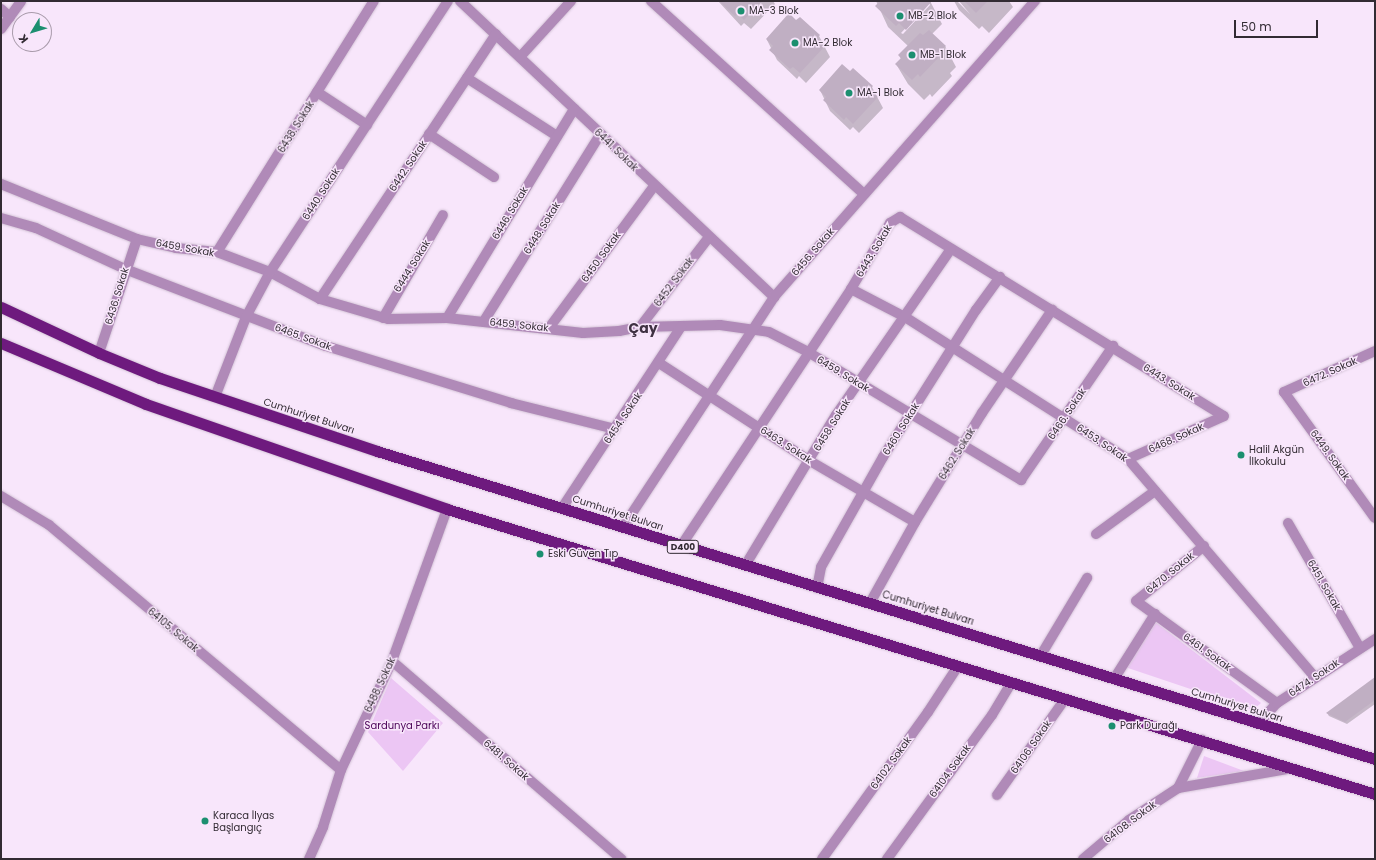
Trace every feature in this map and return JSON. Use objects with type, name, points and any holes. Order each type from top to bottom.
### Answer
[{"type":"highway","name":"Cumhuriyet Bulvarı","points":[[1,307],[99,354],[215,397],[377,451],[1375,759]]},
{"type":"highway","points":[[1,343],[146,404],[447,508],[1011,683],[1202,740],[1288,769],[1375,794]]},
{"type":"street","points":[[1,28],[21,1]]},
{"type":"street","name":"6438. Sokak","points":[[216,252],[374,1]]},
{"type":"street","name":"6440. Sokak","points":[[215,397],[246,316],[270,272],[448,1]]},
{"type":"street","name":"6441. Sokak","points":[[460,1],[654,186],[774,297]]},
{"type":"street","points":[[520,57],[571,1]]},
{"type":"street","points":[[651,1],[864,194]]},
{"type":"street","name":"6456. Sokak","points":[[623,527],[774,297],[1035,1]]},
{"type":"street","points":[[1,9],[10,17]]},
{"type":"street","name":"6442. Sokak","points":[[320,299],[496,34]]},
{"type":"street","points":[[467,78],[557,136]]},
{"type":"street","points":[[317,92],[366,125]]},
{"type":"street","name":"6446. Sokak","points":[[446,318],[574,110]]},
{"type":"street","points":[[429,134],[494,177]]},
{"type":"street","name":"6448. Sokak","points":[[484,321],[600,135]]},
{"type":"street","name":"6459. Sokak","points":[[1,184],[137,239],[176,248],[216,252],[270,272],[320,299],[383,318],[420,320],[446,318],[549,328],[583,333],[619,331],[640,327],[720,326],[769,332],[808,352],[910,415],[1021,480]]},
{"type":"street","name":"6450. Sokak","points":[[549,328],[654,186]]},
{"type":"street","name":"6444. Sokak","points":[[383,318],[443,215]]},
{"type":"street","name":"6443. Sokak","points":[[681,546],[758,427],[851,289],[895,218],[900,217],[951,249],[1000,277],[1224,416]]},
{"type":"street","name":"6465. Sokak","points":[[1,218],[41,230],[125,269],[246,316],[418,376],[511,403],[615,429]]},
{"type":"street","name":"6452. Sokak","points":[[640,327],[709,237]]},
{"type":"street","name":"6436. Sokak","points":[[99,354],[125,269],[137,239]]},
{"type":"street","name":"6458. Sokak","points":[[746,564],[810,461],[836,415],[951,249]]},
{"type":"street","name":"6460. Sokak","points":[[817,588],[821,567],[863,492],[953,347],[1000,277]]},
{"type":"street","name":"6453. Sokak","points":[[851,289],[905,317],[1128,459],[1315,677]]},
{"type":"street","name":"6462. Sokak","points":[[870,603],[915,522],[962,446],[1004,380],[1052,310]]},
{"type":"street","name":"6454. Sokak","points":[[562,508],[659,363],[681,327]]},
{"type":"street","name":"6466. Sokak","points":[[1021,480],[1113,346]]},
{"type":"street","name":"6472. Sokak","points":[[1284,392],[1375,352]]},
{"type":"street","name":"6463. Sokak","points":[[659,363],[710,394],[810,461],[915,522]]},
{"type":"street","name":"6449. Sokak","points":[[1284,392],[1375,518]]},
{"type":"street","name":"6468. Sokak","points":[[1128,459],[1224,416]]},
{"type":"street","points":[[1096,534],[1155,491]]},
{"type":"street","name":"64105. Sokak","points":[[1,496],[49,525],[341,770]]},
{"type":"street","name":"6488. Sokak","points":[[309,859],[323,827],[341,770],[392,661],[447,508]]},
{"type":"street","name":"6451. Sokak","points":[[1288,523],[1360,648]]},
{"type":"street","name":"6470. Sokak","points":[[1136,601],[1204,546]]},
{"type":"street","points":[[1040,655],[1087,578]]},
{"type":"street","name":"6461. Sokak","points":[[1136,601],[1277,703]]},
{"type":"street","points":[[1114,679],[1155,614]]},
{"type":"street","name":"6474. Sokak","points":[[1258,724],[1277,703],[1375,639]]},
{"type":"street","name":"6481. Sokak","points":[[392,661],[621,859]]},
{"type":"street","name":"64102. Sokak","points":[[822,859],[928,712],[958,666]]},
{"type":"street","name":"64104. Sokak","points":[[887,859],[992,716],[1011,683]]},
{"type":"street","name":"64106. Sokak","points":[[997,795],[1065,699]]},
{"type":"street","points":[[1178,788],[1202,740]]},
{"type":"street","points":[[1178,788],[1288,769]]},
{"type":"street","name":"64108. Sokak","points":[[1083,859],[1129,820],[1178,788]]},
{"type":"green space","points":[[1154,621],[1261,703],[1253,710],[1125,667]]},
{"type":"green space","name":"Sardunya Parkı","points":[[391,678],[443,723],[403,771],[368,732]]},
{"type":"green space","points":[[1204,756],[1244,771],[1197,778]]},
{"type":"building","name":"MA-3 Blok","points":[[719,1],[762,1],[744,20],[738,14],[735,16]]},
{"type":"building","name":"MB-2 Blok","points":[[880,1],[932,1],[906,30],[899,23],[896,26],[875,6]]},
{"type":"building","points":[[964,1],[988,1],[976,13]]},
{"type":"building","name":"MA-2 Blok","points":[[789,13],[796,20],[800,17],[820,35],[817,38],[825,46],[800,73],[793,67],[790,69],[769,50],[773,46],[766,39]]},
{"type":"building","name":"MB-1 Blok","points":[[929,30],[946,46],[939,52],[941,55],[920,77],[918,74],[912,80],[895,64],[901,58],[898,55],[920,33],[923,35]]},
{"type":"building","name":"MA-1 Blok","points":[[842,64],[850,71],[853,68],[873,86],[870,89],[878,97],[853,124],[846,117],[844,120],[823,100],[826,97],[819,90]]},
{"type":"building","points":[[1375,677],[1375,700],[1345,722],[1326,713]]},
{"type":"place","name":"MA-3 Blok","points":[[741,11]]},
{"type":"place","name":"MB-2 Blok","points":[[900,16]]},
{"type":"place","name":"MA-2 Blok","points":[[795,43]]},
{"type":"place","name":"MB-1 Blok","points":[[912,55]]},
{"type":"place","name":"MA-1 Blok","points":[[849,93]]},
{"type":"place","name":"Halil Akgün İlkokulu","points":[[1241,455]]},
{"type":"place","name":"Eski Güven Tıp","points":[[540,554]]},
{"type":"place","name":"Park Durağı","points":[[1112,726]]},
{"type":"place","name":"Karaca İlyas Başlangıç","points":[[205,821]]},
{"type":"district","name":"Çay","points":[[643,328]]}]
